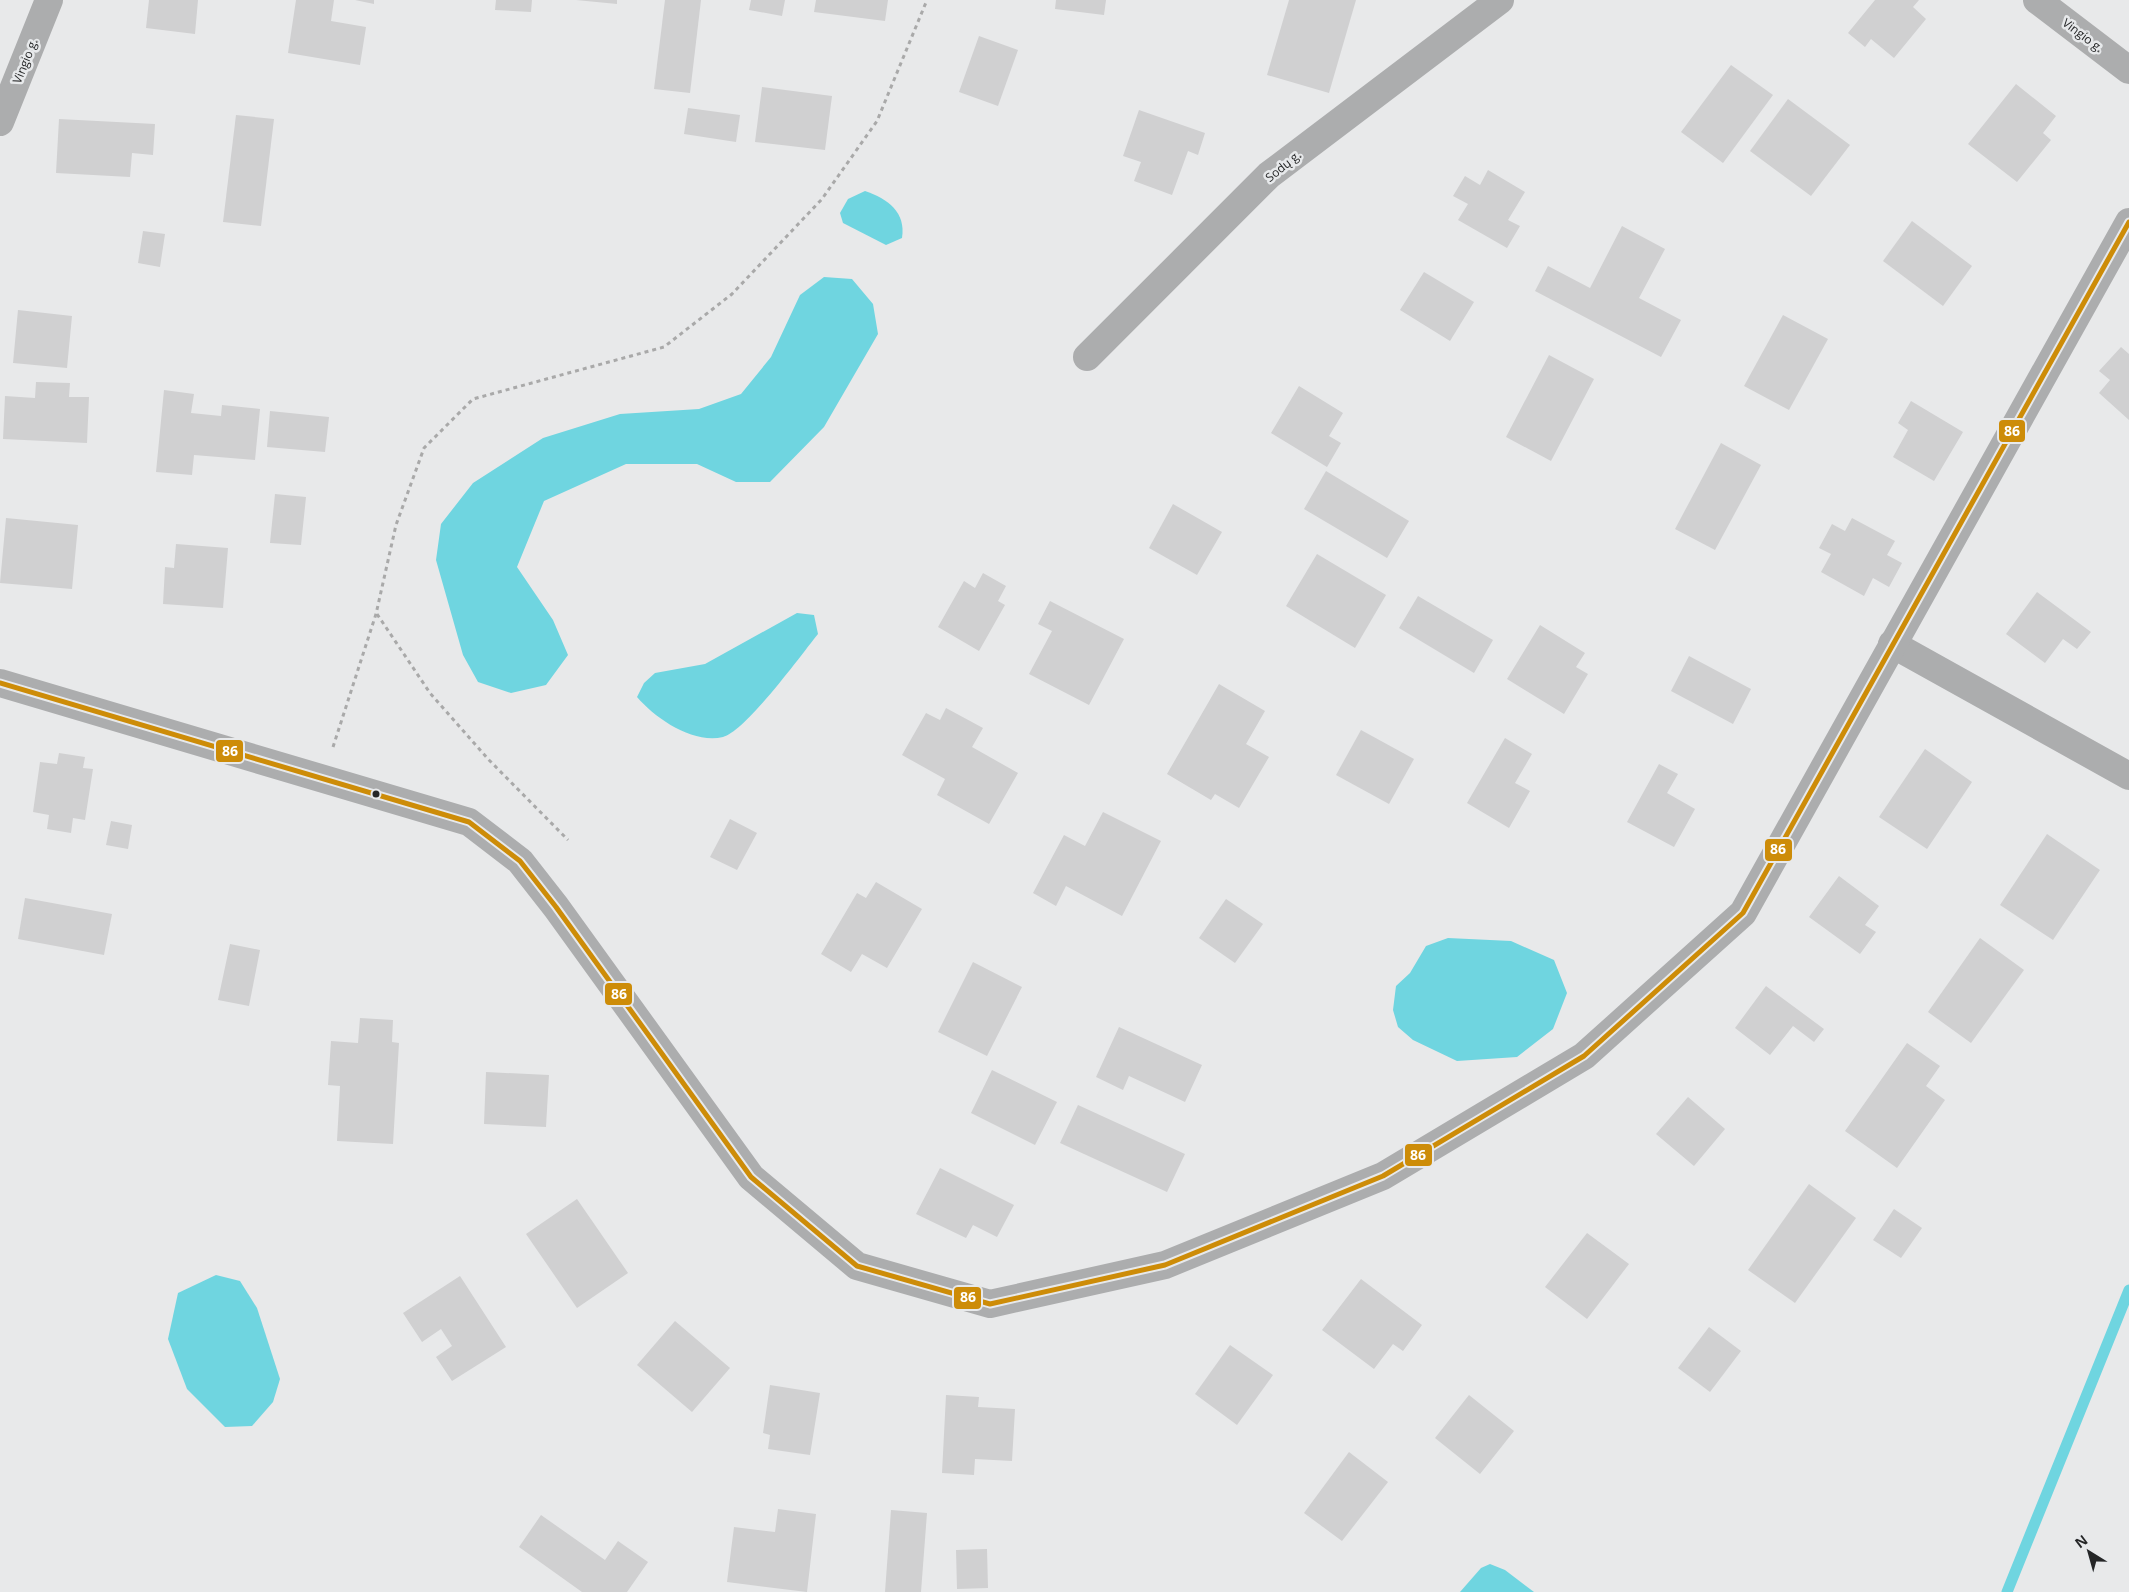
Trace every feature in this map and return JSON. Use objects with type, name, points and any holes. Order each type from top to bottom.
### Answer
[{"type":"street","name":"Vingio g.","points":[[0,122],[49,0]]},
{"type":"street","name":"Sodų g.","points":[[1087,356],[1269,175],[1500,0]]},
{"type":"street","name":"Vingio g.","points":[[2037,0],[2129,70]]},
{"type":"street","points":[[0,683],[469,822],[520,861],[556,907],[752,1177],[858,1266],[990,1304],[1165,1265],[1383,1176],[1584,1056],[1743,913],[2129,222]]},
{"type":"street","points":[[1892,644],[2129,776]]},
{"type":"path","points":[[322,778],[376,614],[396,525],[424,448],[473,399],[664,347],[732,294],[822,199],[877,121],[927,0]]},
{"type":"path","points":[[376,614],[430,693],[489,760],[568,840]]},
{"type":"water","points":[[865,191],[881,198],[894,208],[901,221],[903,229],[902,238],[886,245],[843,223],[840,213],[848,199]]},
{"type":"water","points":[[824,277],[852,279],[873,304],[878,334],[824,427],[770,482],[736,482],[697,464],[626,464],[544,501],[517,567],[553,620],[568,655],[546,685],[511,693],[478,682],[463,655],[436,560],[441,524],[473,483],[543,438],[620,414],[699,409],[741,394],[771,357],[800,295]]},
{"type":"water","points":[[797,613],[814,615],[818,634],[759,707],[733,732],[723,737],[711,738],[688,733],[654,714],[637,697],[644,683],[655,673],[705,664]]},
{"type":"water","points":[[1448,938],[1511,941],[1554,960],[1567,993],[1553,1029],[1517,1057],[1457,1061],[1413,1040],[1398,1027],[1393,1010],[1396,986],[1410,973],[1426,946]]},
{"type":"water","points":[[216,1275],[240,1281],[257,1308],[280,1379],[273,1402],[252,1426],[225,1427],[187,1389],[168,1339],[178,1293]]},
{"type":"water","points":[[1490,1564],[1505,1570],[1534,1592],[1460,1592],[1481,1568]]},
{"type":"building","points":[[149,0],[198,0],[195,34],[146,28]]},
{"type":"building","points":[[296,0],[334,0],[331,21],[366,27],[360,65],[288,53]]},
{"type":"building","points":[[355,0],[374,0],[374,4]]},
{"type":"building","points":[[496,0],[532,0],[531,12],[495,10]]},
{"type":"building","points":[[576,0],[617,0],[617,4]]},
{"type":"building","points":[[665,0],[701,0],[690,93],[654,89]]},
{"type":"building","points":[[751,0],[785,0],[782,16],[749,10]]},
{"type":"building","points":[[816,0],[888,0],[885,21],[814,12]]},
{"type":"building","points":[[1056,0],[1106,0],[1104,15],[1055,9]]},
{"type":"building","points":[[1289,0],[1356,0],[1329,93],[1267,75]]},
{"type":"building","points":[[1875,0],[1919,0],[1913,7],[1926,19],[1894,58],[1871,39],[1865,47],[1848,33]]},
{"type":"building","points":[[979,36],[1018,50],[998,106],[959,92]]},
{"type":"building","points":[[1731,65],[1773,95],[1723,163],[1681,132]]},
{"type":"building","points":[[2016,84],[2056,116],[2043,133],[2051,140],[2017,182],[1968,144]]},
{"type":"building","points":[[762,87],[832,96],[825,150],[755,142]]},
{"type":"building","points":[[1788,99],[1850,145],[1811,196],[1750,151]]},
{"type":"building","points":[[688,108],[740,115],[736,142],[684,134]]},
{"type":"building","points":[[1139,110],[1205,133],[1198,155],[1188,151],[1172,195],[1134,181],[1141,162],[1123,156]]},
{"type":"building","points":[[236,115],[274,119],[261,226],[223,222]]},
{"type":"building","points":[[59,119],[155,124],[153,155],[132,153],[130,177],[56,173]]},
{"type":"building","points":[[1488,170],[1525,192],[1508,220],[1520,226],[1507,248],[1458,220],[1468,204],[1453,196],[1465,176],[1480,185]]},
{"type":"building","points":[[1912,221],[1972,266],[1943,306],[1883,261]]},
{"type":"building","points":[[1622,226],[1665,249],[1639,298],[1681,320],[1661,357],[1535,291],[1548,266],[1590,288]]},
{"type":"building","points":[[143,231],[165,234],[160,267],[138,263]]},
{"type":"building","points":[[1424,272],[1474,302],[1450,341],[1400,310]]},
{"type":"building","points":[[18,310],[72,316],[67,368],[13,363]]},
{"type":"building","points":[[1783,315],[1828,339],[1789,410],[1744,386]]},
{"type":"building","points":[[2121,347],[2129,354],[2129,420],[2099,393],[2110,380],[2099,371]]},
{"type":"building","points":[[1549,355],[1594,379],[1551,461],[1506,437]]},
{"type":"building","points":[[36,382],[70,383],[69,397],[89,397],[87,443],[3,439],[5,396],[35,398]]},
{"type":"building","points":[[1299,386],[1343,413],[1329,436],[1341,443],[1327,467],[1271,433]]},
{"type":"building","points":[[164,390],[194,394],[191,413],[221,416],[222,405],[260,409],[255,460],[194,455],[192,475],[156,472]]},
{"type":"building","points":[[1911,401],[1963,432],[1934,481],[1893,457],[1908,430],[1898,423]]},
{"type":"building","points":[[270,411],[329,417],[325,452],[267,447]]},
{"type":"building","points":[[1721,443],[1761,465],[1715,550],[1675,529]]},
{"type":"building","points":[[1326,471],[1409,521],[1387,558],[1304,509]]},
{"type":"building","points":[[275,494],[306,497],[301,545],[270,543]]},
{"type":"building","points":[[1173,504],[1222,532],[1197,575],[1149,548]]},
{"type":"building","points":[[6,518],[78,525],[72,589],[0,583]]},
{"type":"building","points":[[1852,518],[1895,541],[1887,555],[1902,563],[1889,587],[1873,578],[1864,596],[1821,572],[1831,554],[1819,548],[1832,524],[1845,531]]},
{"type":"building","points":[[176,544],[228,548],[223,608],[163,604],[165,567],[174,568]]},
{"type":"building","points":[[1317,554],[1386,595],[1355,648],[1286,606]]},
{"type":"building","points":[[983,573],[1006,586],[998,601],[1005,605],[979,651],[938,627],[964,581],[975,588]]},
{"type":"building","points":[[2037,592],[2091,632],[2077,649],[2063,639],[2045,663],[2006,634]]},
{"type":"building","points":[[1418,596],[1493,640],[1474,673],[1399,628]]},
{"type":"building","points":[[1050,601],[1124,639],[1089,705],[1029,674],[1052,631],[1038,624]]},
{"type":"building","points":[[1540,625],[1585,653],[1576,667],[1588,674],[1564,714],[1507,679]]},
{"type":"building","points":[[1689,656],[1751,689],[1733,724],[1671,691]]},
{"type":"building","points":[[1219,684],[1265,711],[1246,744],[1269,757],[1239,808],[1215,794],[1211,800],[1167,774]]},
{"type":"building","points":[[946,708],[983,728],[972,747],[1018,773],[989,824],[937,795],[945,779],[902,755],[926,713],[940,720]]},
{"type":"building","points":[[1361,730],[1414,759],[1389,804],[1336,775]]},
{"type":"building","points":[[1505,738],[1532,754],[1515,783],[1530,791],[1509,828],[1467,803]]},
{"type":"building","points":[[1925,749],[1972,782],[1927,849],[1879,817]]},
{"type":"building","points":[[59,753],[85,757],[83,768],[93,769],[85,820],[73,818],[71,833],[47,829],[49,815],[33,812],[40,762],[57,764]]},
{"type":"building","points":[[1659,764],[1678,774],[1667,793],[1695,809],[1674,847],[1627,822]]},
{"type":"building","points":[[1103,812],[1161,841],[1122,916],[1066,886],[1056,906],[1033,893],[1064,835],[1085,846]]},
{"type":"building","points":[[730,819],[757,833],[737,870],[710,857]]},
{"type":"building","points":[[111,821],[132,825],[128,849],[106,845]]},
{"type":"building","points":[[2047,834],[2100,870],[2053,940],[2000,905]]},
{"type":"building","points":[[1839,876],[1879,906],[1865,925],[1876,932],[1860,954],[1809,917]]},
{"type":"building","points":[[876,882],[922,909],[887,968],[862,954],[851,972],[821,954],[857,893],[866,898]]},
{"type":"building","points":[[25,898],[112,914],[104,955],[18,939]]},
{"type":"building","points":[[1226,899],[1263,924],[1235,963],[1199,938]]},
{"type":"building","points":[[1980,938],[2024,970],[1971,1043],[1928,1012]]},
{"type":"building","points":[[230,944],[260,950],[249,1006],[218,1000]]},
{"type":"building","points":[[973,962],[1022,987],[987,1056],[938,1032]]},
{"type":"building","points":[[1766,986],[1824,1029],[1814,1042],[1793,1026],[1770,1055],[1735,1028]]},
{"type":"building","points":[[360,1018],[393,1020],[392,1042],[399,1043],[393,1144],[337,1141],[340,1086],[328,1085],[331,1041],[358,1043]]},
{"type":"building","points":[[1119,1027],[1202,1065],[1185,1102],[1129,1076],[1123,1090],[1096,1077]]},
{"type":"building","points":[[1907,1043],[1940,1066],[1926,1086],[1945,1100],[1897,1168],[1845,1131]]},
{"type":"building","points":[[992,1070],[1057,1102],[1035,1145],[971,1113]]},
{"type":"building","points":[[486,1072],[549,1075],[546,1127],[484,1124]]},
{"type":"building","points":[[1688,1097],[1725,1129],[1694,1166],[1656,1134]]},
{"type":"building","points":[[1078,1105],[1185,1154],[1167,1192],[1060,1143]]},
{"type":"building","points":[[940,1168],[1014,1205],[997,1237],[973,1225],[966,1238],[916,1214]]},
{"type":"building","points":[[1809,1184],[1856,1218],[1795,1303],[1748,1270]]},
{"type":"building","points":[[577,1199],[628,1273],[577,1308],[526,1234]]},
{"type":"building","points":[[1894,1209],[1922,1228],[1901,1258],[1873,1240]]},
{"type":"building","points":[[1587,1233],[1629,1264],[1587,1319],[1545,1287]]},
{"type":"building","points":[[460,1276],[506,1347],[452,1381],[436,1357],[452,1346],[441,1329],[422,1342],[403,1313]]},
{"type":"building","points":[[1361,1279],[1422,1325],[1403,1351],[1393,1344],[1374,1369],[1322,1330]]},
{"type":"building","points":[[675,1321],[730,1368],[692,1412],[637,1365]]},
{"type":"building","points":[[1709,1327],[1741,1351],[1710,1392],[1678,1368]]},
{"type":"building","points":[[1230,1345],[1273,1375],[1237,1425],[1195,1394]]},
{"type":"building","points":[[770,1385],[820,1393],[810,1455],[768,1449],[770,1435],[763,1433]]},
{"type":"building","points":[[946,1395],[979,1397],[978,1407],[1015,1409],[1012,1461],[975,1459],[974,1475],[942,1473]]},
{"type":"building","points":[[1469,1395],[1514,1431],[1480,1474],[1435,1438]]},
{"type":"building","points":[[1349,1452],[1388,1482],[1342,1541],[1304,1513]]},
{"type":"building","points":[[778,1509],[816,1514],[807,1592],[727,1582],[734,1527],[775,1532]]},
{"type":"building","points":[[891,1510],[927,1513],[921,1592],[885,1592]]},
{"type":"building","points":[[541,1515],[605,1560],[618,1541],[648,1562],[627,1592],[582,1592],[519,1547]]},
{"type":"building","points":[[987,1549],[988,1588],[957,1589],[956,1550]]},
{"type":"waterway","points":[[2007,1592],[2129,1290]]},
{"type":"transit line","name":"86","points":[[0,683],[469,822],[520,861],[556,907],[751,1177],[857,1266],[990,1304],[1165,1265],[1383,1176],[1584,1056],[1743,913],[2129,222]]}]
